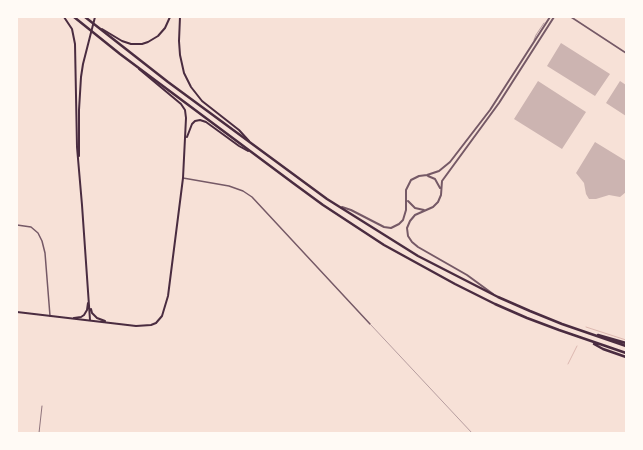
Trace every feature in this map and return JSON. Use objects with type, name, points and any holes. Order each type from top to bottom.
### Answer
[{"type":"main road","points":[[64,17],[72,29],[75,44],[75,105],[90,321]]},
{"type":"main road","points":[[74,17],[136,66],[323,205],[384,245],[413,262],[501,307],[527,318],[626,353]]},
{"type":"main road","points":[[85,17],[335,205],[424,259],[495,295],[530,311],[626,346]]},
{"type":"main road","points":[[79,169],[80,93],[83,64],[95,17]]},
{"type":"main road","points":[[93,24],[122,41],[138,44],[148,42],[158,36],[166,28],[170,17]]},
{"type":"main road","points":[[180,17],[180,55],[184,73],[191,87],[202,101],[240,130],[253,144]]},
{"type":"main road","points":[[17,312],[136,326],[151,325],[156,323],[162,316],[168,296],[183,178],[186,118],[183,107],[143,74],[136,66]]},
{"type":"main road","points":[[186,140],[192,124],[195,120],[200,120],[206,122],[239,146],[251,152]]},
{"type":"main road","points":[[64,318],[84,315],[87,310],[88,292]]},
{"type":"main road","points":[[89,302],[91,311],[97,318],[114,323]]},
{"type":"main road","points":[[590,333],[606,336],[626,343]]},
{"type":"main road","points":[[587,340],[603,349],[626,357]]},
{"type":"street","points":[[335,205],[351,210],[380,226],[391,228],[398,225],[403,220],[406,210],[406,190],[411,180],[419,176],[439,171],[450,162],[490,110],[550,17]]},
{"type":"street","points":[[495,295],[473,279],[422,250],[412,242],[407,232],[410,221],[415,215],[436,205],[441,191],[442,180],[499,103],[554,17]]},
{"type":"street","points":[[570,17],[626,52]]},
{"type":"street","points":[[427,175],[436,181],[441,191]]},
{"type":"street","points":[[183,178],[229,186],[243,191],[252,197],[370,324]]},
{"type":"street","points":[[407,200],[415,208],[424,210]]},
{"type":"street","points":[[17,225],[31,227],[38,233],[42,241],[46,260],[50,316]]},
{"type":"lane","points":[[370,324],[472,433]]},
{"type":"building","points":[[561,43],[610,74],[595,96],[547,66]]},
{"type":"building","points":[[538,81],[586,112],[562,149],[514,119]]},
{"type":"building","points":[[620,81],[626,85],[626,116],[606,103]]},
{"type":"building","points":[[595,142],[626,161],[626,192],[620,197],[609,195],[596,199],[589,199],[586,194],[584,183],[576,173]]},
{"type":"waterway","points":[[586,327],[626,340]]},
{"type":"waterway","points":[[568,364],[577,346]]},
{"type":"railway","points":[[39,433],[42,406]]}]
